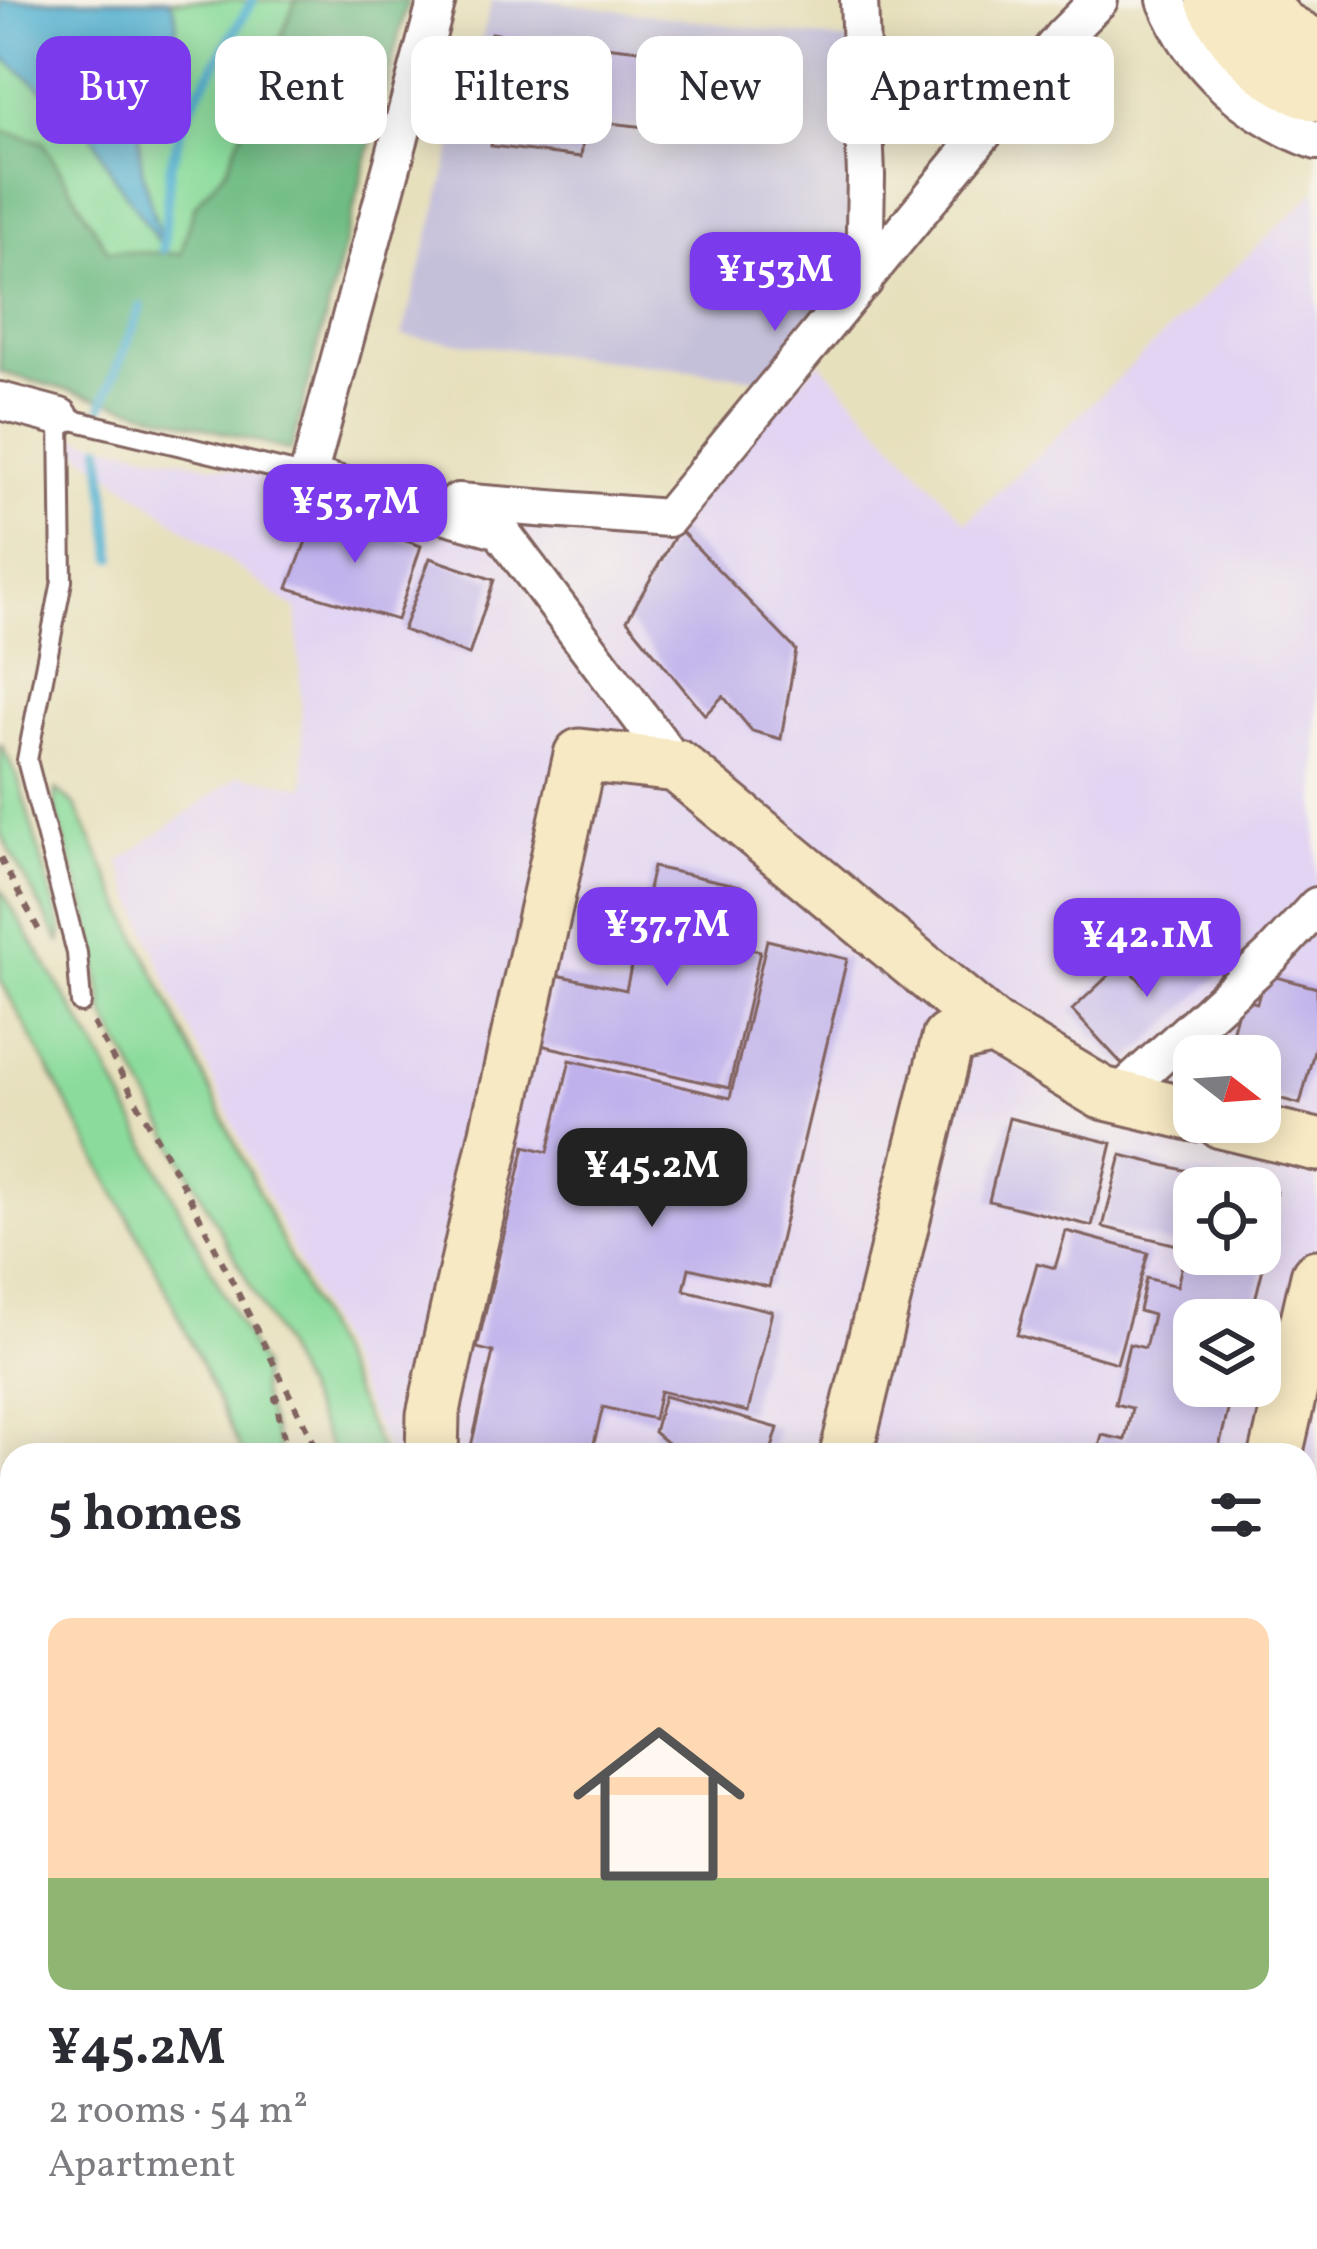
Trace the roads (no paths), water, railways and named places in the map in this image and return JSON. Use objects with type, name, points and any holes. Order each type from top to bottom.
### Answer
[{"type":"street","points":[[437,0],[308,476],[500,530],[676,766],[993,1028],[1047,1064],[1116,1097],[1173,1110]]},
{"type":"street","points":[[859,0],[866,176],[864,281]]},
{"type":"street","points":[[374,495],[668,518],[1063,36],[1099,0]]},
{"type":"street","points":[[1166,0],[1176,24],[1204,62],[1240,100],[1276,125],[1317,141]]},
{"type":"street","points":[[1212,0],[1247,53],[1295,89],[1317,95]]},
{"type":"street","points":[[1258,0],[1282,26],[1317,47]]},
{"type":"street","points":[[0,400],[60,417]]},
{"type":"street","points":[[432,1443],[433,1414],[580,755],[676,766]]},
{"type":"street","points":[[1116,1097],[1271,956],[1317,906]]},
{"type":"street","points":[[849,1443],[948,1039],[993,1028]]},
{"type":"street","points":[[1281,1136],[1317,1145]]},
{"type":"street","points":[[1279,1443],[1317,1276]]},
{"type":"lane","points":[[81,1003],[77,953],[27,760],[62,580],[60,417],[308,476]]},
{"type":"water","points":[[0,0],[170,0],[176,15],[175,36],[36,36],[36,84],[0,55]]},
{"type":"water","points":[[97,144],[140,144],[163,249]]},
{"type":"waterway","points":[[163,249],[170,167],[185,115],[253,0]]},
{"type":"waterway","points":[[102,406],[141,307]]},
{"type":"waterway","points":[[101,447],[113,557]]}]
